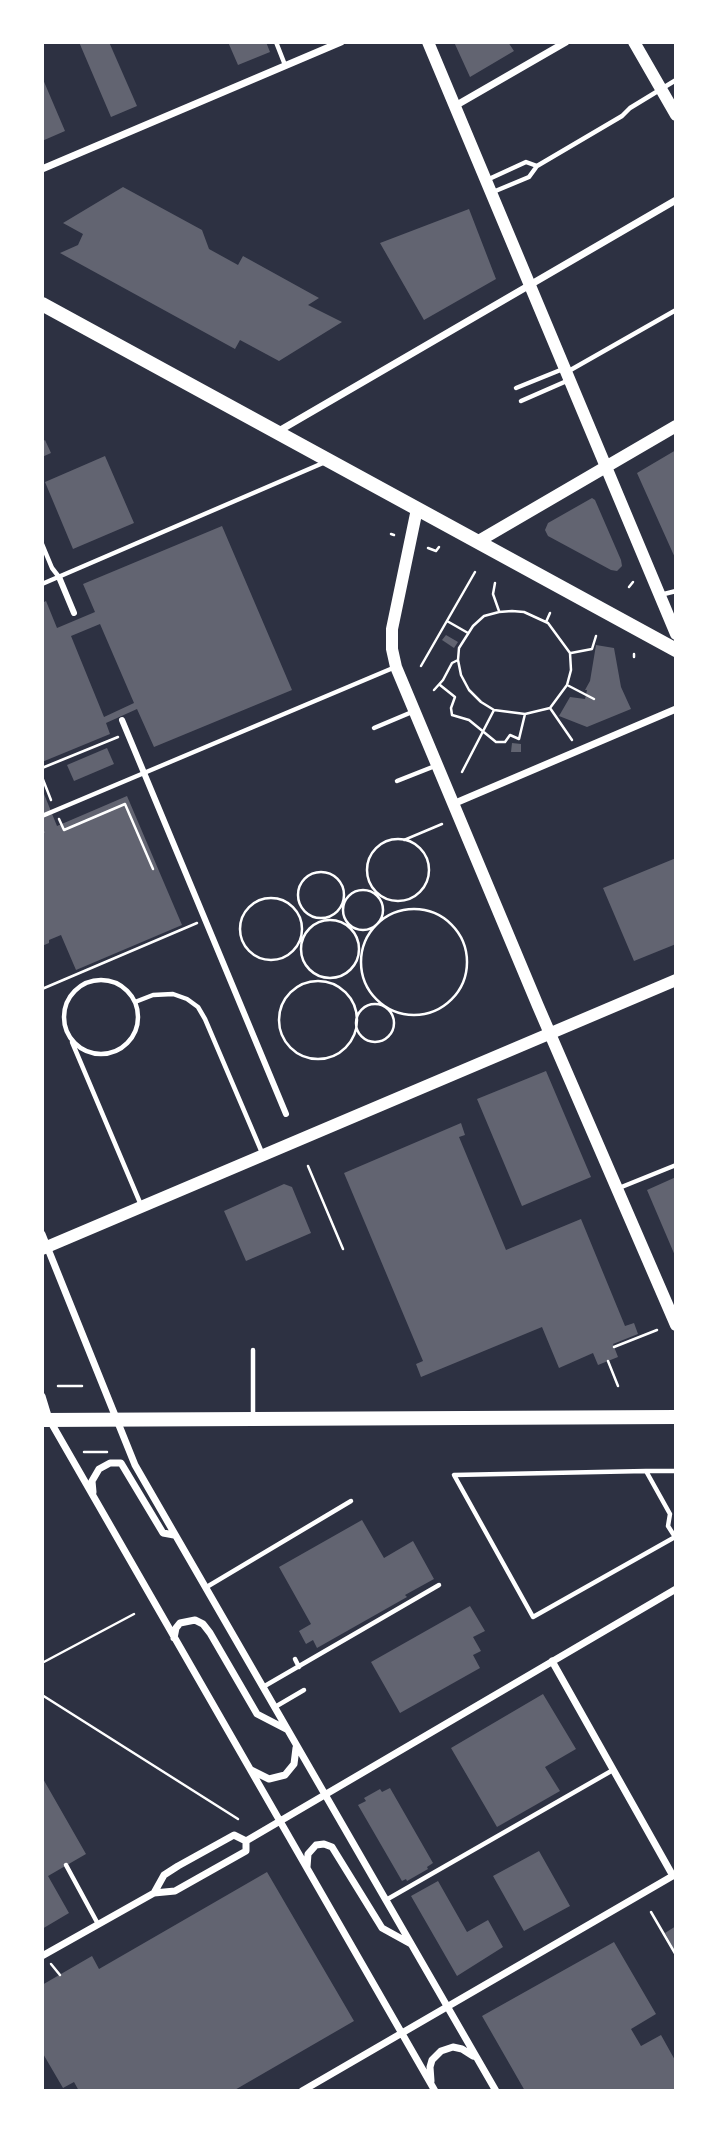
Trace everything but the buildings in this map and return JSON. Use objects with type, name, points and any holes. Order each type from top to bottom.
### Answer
[{"type":"main road","points":[[42,304],[676,650]]},
{"type":"main road","points":[[45,1420],[676,1417]]},
{"type":"street","points":[[42,169],[341,42]]},
{"type":"street","points":[[428,42],[676,634]]},
{"type":"street","points":[[454,106],[566,42]]},
{"type":"street","points":[[634,42],[676,115]]},
{"type":"street","points":[[277,432],[676,200]]},
{"type":"street","points":[[477,542],[676,426]]},
{"type":"street","points":[[417,509],[393,629],[392,649],[396,667],[676,1325]]},
{"type":"street","points":[[59,577],[75,613]]},
{"type":"street","points":[[453,804],[676,709]]},
{"type":"street","points":[[121,720],[286,1114]]},
{"type":"street","points":[[495,2090],[128,1452],[44,1243],[142,1207],[676,980]]},
{"type":"street","points":[[42,1396],[45,1420],[96,1501],[435,2091]]},
{"type":"street","points":[[96,1501],[92,1488],[95,1474],[104,1465],[121,1463],[163,1533],[174,1535]]},
{"type":"street","points":[[246,1841],[676,1589]]},
{"type":"street","points":[[174,1638],[180,1623],[195,1620],[202,1624],[210,1633],[257,1714],[286,1729]]},
{"type":"street","points":[[302,2091],[675,1875],[552,1661]]},
{"type":"street","points":[[248,1768],[269,1779],[285,1775],[295,1764],[295,1744]]},
{"type":"street","points":[[154,1893],[164,1875],[234,1835],[246,1841]]},
{"type":"street","points":[[42,1956],[154,1893],[175,1891],[200,1878],[246,1851],[246,1841]]},
{"type":"street","points":[[307,1871],[306,1861],[316,1845],[332,1847],[382,1928],[411,1945]]},
{"type":"street","points":[[435,2091],[429,2074],[430,2067],[432,2060],[442,2051],[462,2049],[479,2061]]},
{"type":"lane","points":[[276,42],[285,65]]},
{"type":"lane","points":[[488,186],[529,177],[537,166],[622,116],[630,108],[676,80]]},
{"type":"lane","points":[[488,186],[526,162],[537,166]]},
{"type":"lane","points":[[522,401],[676,310]]},
{"type":"lane","points":[[516,388],[566,374]]},
{"type":"lane","points":[[42,584],[327,461]]},
{"type":"lane","points":[[42,544],[52,568],[59,577]]},
{"type":"lane","points":[[660,595],[676,591]]},
{"type":"lane","points":[[42,816],[396,667]]},
{"type":"lane","points":[[374,728],[414,711]]},
{"type":"lane","points":[[397,781],[437,765]]},
{"type":"lane","points":[[67,1031],[74,1042],[89,1051],[101,1054],[119,1049],[132,1037],[137,1026],[135,1002],[125,989],[116,983],[100,980],[84,984],[75,991],[66,1005],[65,1021],[67,1031],[142,1207]]},
{"type":"lane","points":[[135,1002],[153,995],[173,994],[198,1007],[264,1156]]},
{"type":"lane","points":[[618,1189],[676,1165]]},
{"type":"lane","points":[[253,1350],[253,1419]]},
{"type":"lane","points":[[646,1471],[674,1514],[668,1526],[676,1538],[533,1616],[454,1475],[646,1471],[676,1471]]},
{"type":"lane","points":[[205,1588],[351,1501]]},
{"type":"lane","points":[[262,1687],[439,1585]]},
{"type":"lane","points":[[295,1659],[299,1667]]},
{"type":"lane","points":[[274,1707],[304,1690]]},
{"type":"lane","points":[[386,1901],[613,1770]]},
{"type":"lane","points":[[66,1865],[99,1924]]},
{"type":"path","points":[[428,548],[436,551],[439,547]]},
{"type":"path","points":[[421,666],[475,572]]},
{"type":"path","points":[[629,587],[633,582]]},
{"type":"path","points":[[495,583],[493,594],[499,612]]},
{"type":"path","points":[[499,612],[524,612],[546,622],[555,630],[569,653],[571,670],[567,685],[550,708],[525,714],[494,710],[481,702],[469,690],[461,675],[458,660],[459,648],[468,633],[484,616],[499,612]]},
{"type":"path","points":[[546,622],[550,613]]},
{"type":"path","points":[[447,621],[468,633]]},
{"type":"path","points":[[569,653],[592,649],[596,636]]},
{"type":"path","points":[[434,691],[452,663],[458,660]]},
{"type":"path","points":[[439,685],[455,697],[451,708],[452,715],[469,720],[496,742],[505,741],[510,735],[519,739],[525,714]]},
{"type":"path","points":[[567,685],[594,699]]},
{"type":"path","points":[[550,708],[572,740]]},
{"type":"path","points":[[462,772],[494,710]]},
{"type":"path","points":[[42,768],[105,743]]},
{"type":"path","points":[[42,777],[64,830],[125,804],[153,869]]},
{"type":"path","points":[[404,840],[414,844],[426,856],[429,872],[426,884],[419,894],[404,901],[387,899],[376,894],[364,889],[357,890],[351,894],[344,902],[332,915],[314,917],[300,906],[297,897],[302,880],[311,873],[328,873],[342,884],[344,902],[344,916],[350,927],[356,937],[361,950],[365,981],[371,993],[384,1006],[392,1014],[394,1024],[393,1030],[386,1038],[377,1042],[364,1038],[358,1030],[356,1022],[354,1005],[337,986],[319,981],[301,985],[283,1002],[279,1020],[283,1038],[290,1048],[300,1055],[318,1059],[331,1056],[346,1046],[353,1036],[356,1022],[359,1014],[373,1005],[384,1006],[413,1015],[438,1010],[460,989],[466,972],[465,947],[457,931],[445,919],[415,909],[389,916],[376,926],[363,930],[350,927],[339,922],[324,921],[312,926],[302,939],[295,948],[285,956],[262,958],[251,953],[240,932],[247,910],[259,901],[270,898],[282,900],[291,906],[302,926],[302,939],[300,950],[304,962],[316,975],[324,978],[337,977],[348,971],[356,960],[361,950],[376,926],[383,914],[383,907],[376,894],[367,873],[371,855],[385,842],[404,840],[442,824]]},
{"type":"path","points":[[42,989],[204,920]]},
{"type":"path","points":[[307,1166],[343,1249]]},
{"type":"path","points":[[614,1347],[657,1330]]},
{"type":"path","points":[[608,1361],[618,1385]]},
{"type":"path","points":[[58,1386],[82,1386]]},
{"type":"path","points":[[84,1452],[110,1452]]},
{"type":"path","points":[[42,1663],[134,1614]]},
{"type":"path","points":[[42,1695],[239,1819]]},
{"type":"path","points":[[651,1912],[676,1955]]}]
